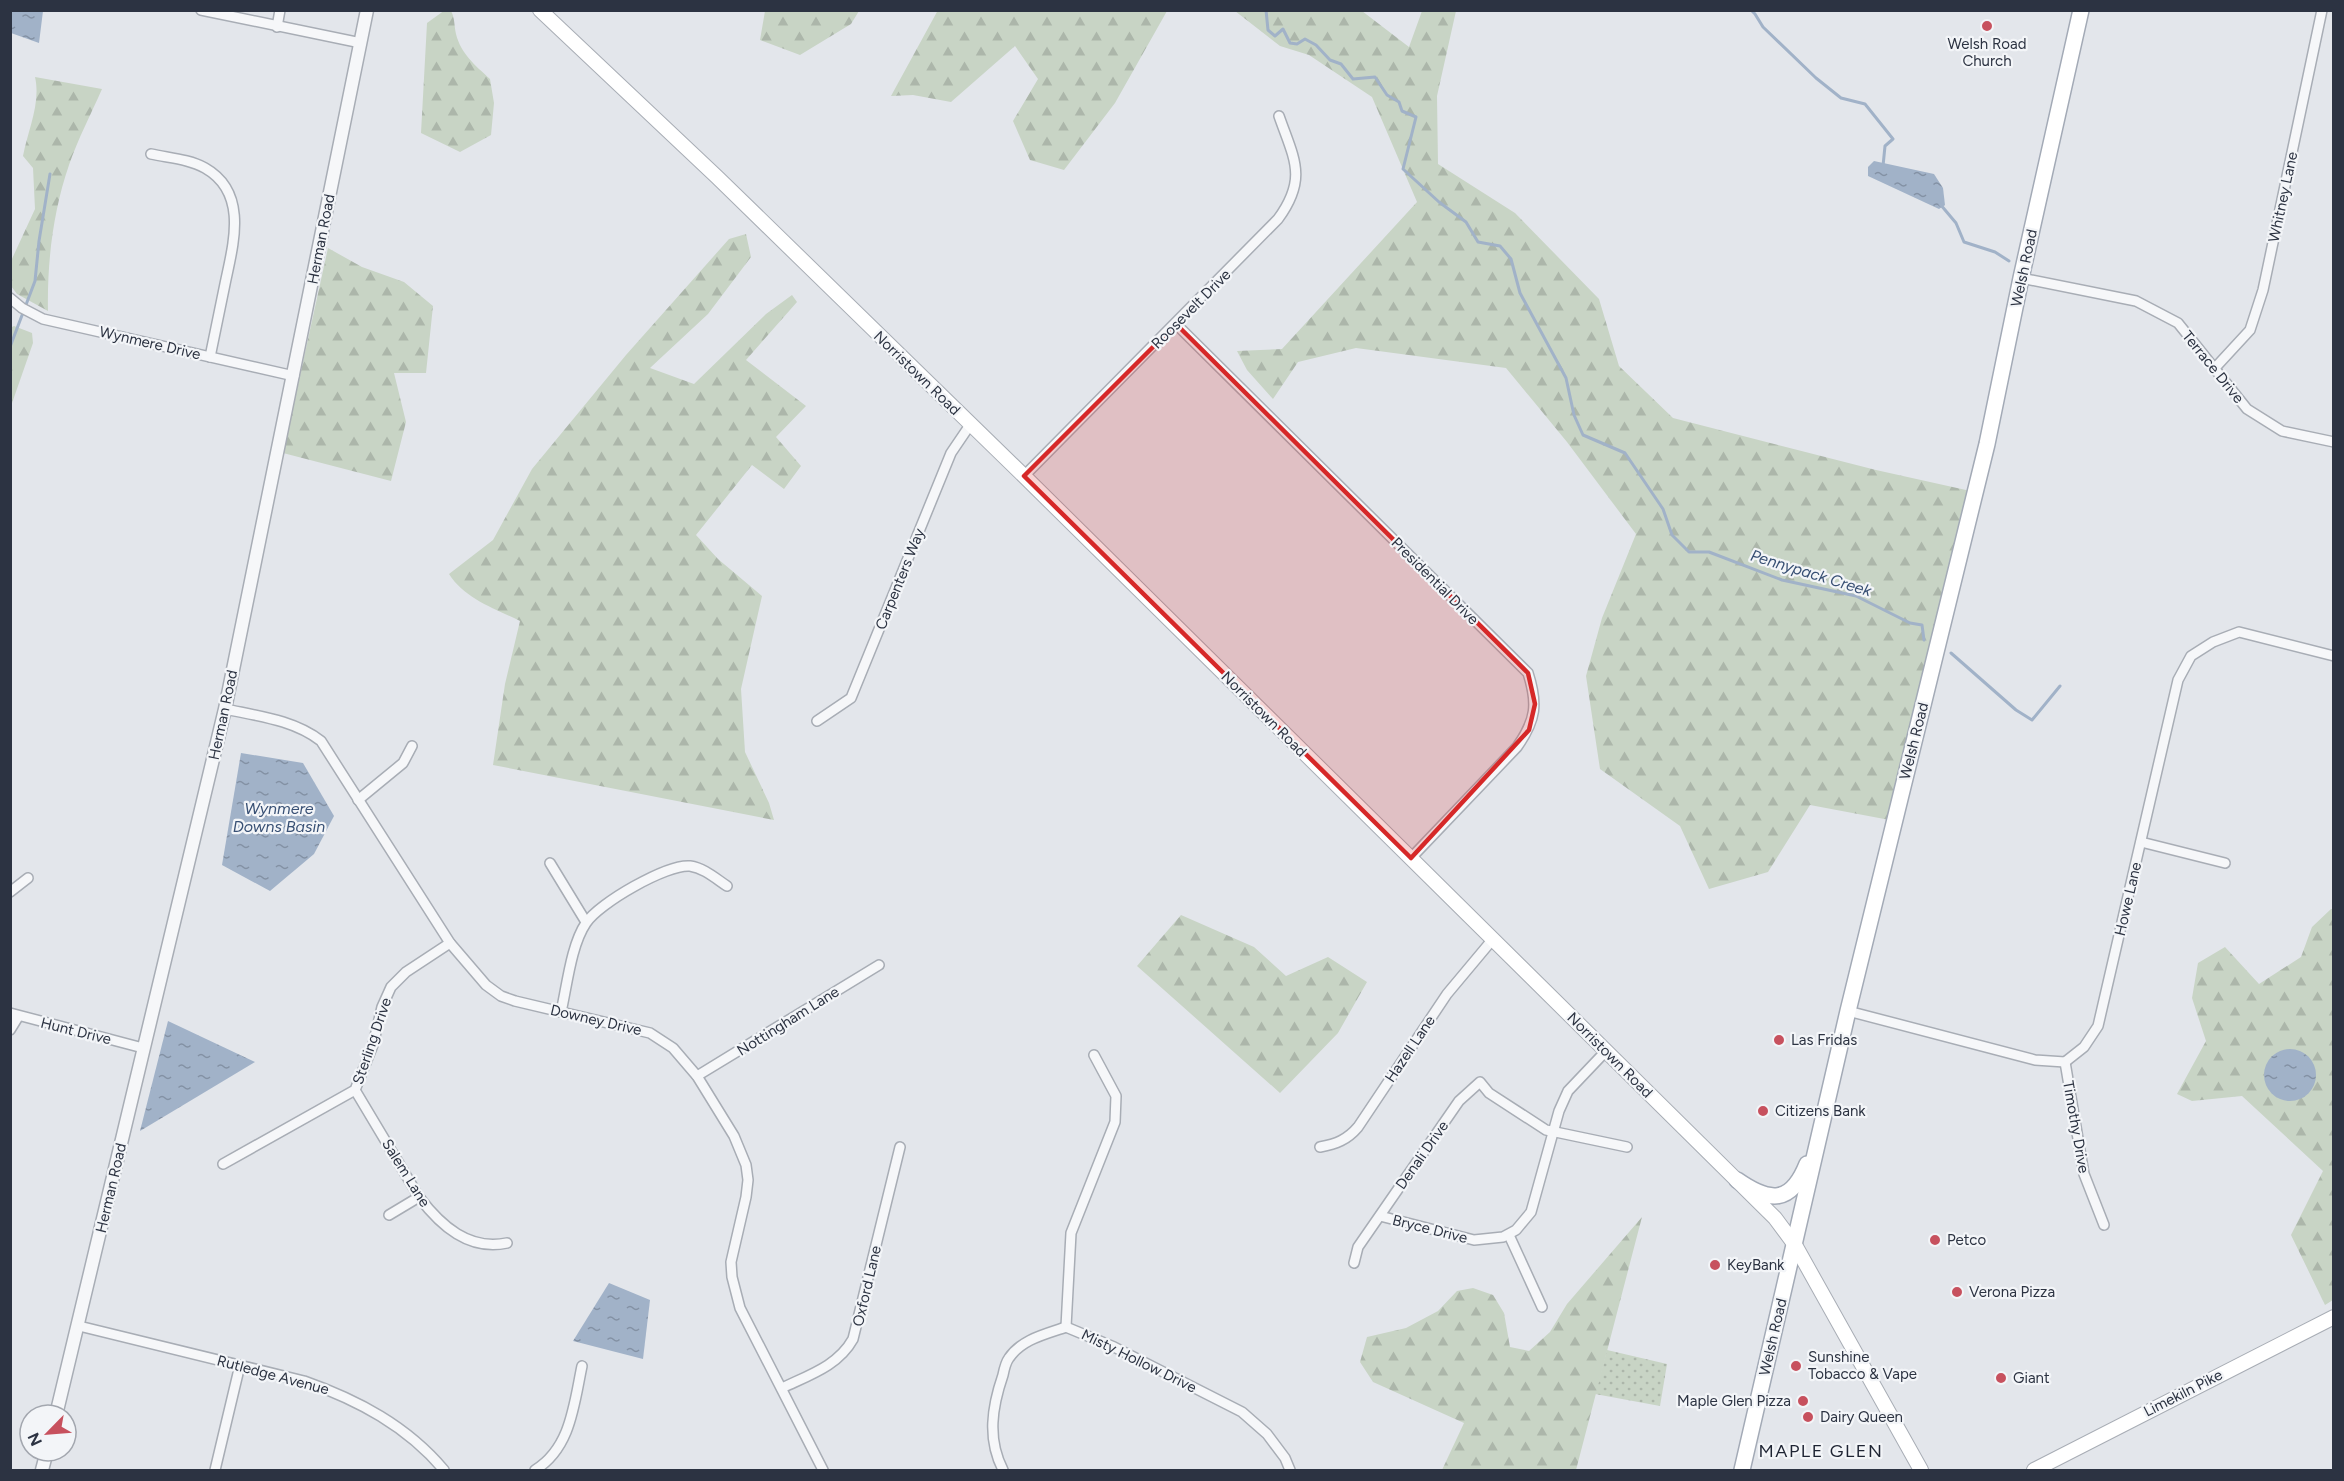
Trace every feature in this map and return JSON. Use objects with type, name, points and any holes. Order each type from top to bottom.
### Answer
[{"type":"main road","name":"Norristown Road","points":[[540,10],[724,184],[1024,476],[1775,1218],[1795,1245],[1920,1470]]},
{"type":"main road","name":"Welsh Road","points":[[1742,1470],[1848,1011],[1987,444],[2021,278],[2081,10]]},
{"type":"main road","points":[[1737,1180],[1764,1195],[1786,1194],[1795,1188],[1801,1178],[1825,1113]]},
{"type":"main road","name":"Limekiln Pike","points":[[2034,1470],[2334,1317]]},
{"type":"street","points":[[201,10],[361,43]]},
{"type":"street","points":[[277,27],[280,10]]},
{"type":"street","name":"Herman Road","points":[[59,1403],[225,709],[367,10]]},
{"type":"street","name":"Whitney Lane","points":[[2214,369],[2250,330],[2263,290],[2322,10]]},
{"type":"street","name":"Roosevelt Drive","points":[[1024,476],[1278,219],[1294,195],[1296,168],[1278,116]]},
{"type":"street","points":[[151,154],[195,163],[206,168],[223,184],[233,204],[236,232],[210,357]]},
{"type":"street","name":"Terrace Drive","points":[[2021,278],[2136,301],[2178,323],[2247,409],[2282,431],[2334,442]]},
{"type":"street","name":"Wynmere Drive","points":[[10,298],[25,310],[43,319],[294,376]]},
{"type":"street","name":"Presidential Drive","points":[[1176,324],[1528,673],[1533,689],[1534,705],[1529,730],[1517,747],[1411,858]]},
{"type":"street","name":"Carpenters Way","points":[[817,721],[851,698],[951,453],[970,425]]},
{"type":"street","name":"Howe Lane","points":[[2065,1062],[2084,1047],[2098,1026],[2178,680],[2191,656],[2213,642],[2239,632],[2334,656]]},
{"type":"street","name":"Downey Drive","points":[[225,709],[294,725],[310,732],[321,741],[450,944],[475,975],[501,996],[650,1033],[673,1048],[697,1076],[734,1136],[746,1165],[748,1180],[746,1197],[731,1262],[732,1277],[740,1308],[823,1470]]},
{"type":"street","points":[[358,800],[403,764],[412,746]]},
{"type":"street","points":[[2141,842],[2224,863]]},
{"type":"street","points":[[550,863],[586,922]]},
{"type":"street","points":[[561,1012],[578,940],[586,922],[604,906],[660,872],[674,867],[702,869],[727,886]]},
{"type":"street","points":[[10,892],[28,878]]},
{"type":"street","name":"Hazell Lane","points":[[1320,1147],[1335,1144],[1349,1136],[1358,1127],[1447,994],[1492,939]]},
{"type":"street","name":"Sterling Drive","points":[[224,1164],[355,1090],[373,1045],[382,1007],[391,987],[406,972],[450,944]]},
{"type":"street","name":"Nottingham Lane","points":[[697,1076],[879,965]]},
{"type":"street","points":[[1848,1011],[2035,1060],[2065,1062]]},
{"type":"street","points":[[10,1030],[14,1015]]},
{"type":"street","name":"Hunt Drive","points":[[14,1015],[143,1048]]},
{"type":"street","points":[[1542,1307],[1509,1235],[1526,1221],[1531,1212],[1559,1111],[1568,1091],[1606,1051]]},
{"type":"street","points":[[1066,1327],[1071,1233],[1115,1122],[1116,1096],[1094,1055]]},
{"type":"street","name":"Timothy Drive","points":[[2065,1062],[2084,1174],[2104,1225]]},
{"type":"street","name":"Denali Drive","points":[[1354,1263],[1358,1247],[1459,1101],[1480,1082],[1489,1093],[1535,1125],[1553,1131]]},
{"type":"street","name":"Salem Lane","points":[[355,1090],[419,1197],[440,1221],[459,1236],[490,1246],[507,1243]]},
{"type":"street","points":[[1553,1131],[1627,1147]]},
{"type":"street","name":"Oxford Lane","points":[[782,1388],[829,1366],[843,1354],[854,1339],[900,1147]]},
{"type":"street","points":[[389,1215],[419,1197]]},
{"type":"street","name":"Bryce Drive","points":[[1380,1216],[1473,1240],[1509,1235]]},
{"type":"street","name":"Rutledge Avenue","points":[[79,1326],[304,1381],[369,1408],[402,1429],[444,1470]]},
{"type":"street","name":"Misty Hollow Drive","points":[[1003,1470],[995,1455],[991,1423],[1008,1358],[1031,1339],[1066,1327],[1114,1347],[1242,1412],[1267,1434],[1285,1458],[1290,1470]]},
{"type":"street","points":[[215,1470],[240,1365]]},
{"type":"street","points":[[535,1470],[552,1457],[563,1439],[569,1425],[582,1366]]},
{"type":"highlighted area","points":[[1176,324],[1528,673],[1535,704],[1529,730],[1411,858],[1024,476]]},
{"type":"green space","points":[[445,10],[451,11],[458,41],[465,53],[490,79],[494,103],[491,135],[460,152],[421,133],[427,23]]},
{"type":"green space","points":[[765,10],[859,11],[851,24],[800,55],[760,40]]},
{"type":"green space","points":[[938,10],[1167,11],[1115,103],[1064,170],[1030,160],[1013,121],[1038,79],[1015,46],[951,102],[913,95],[891,96]]},
{"type":"green space","points":[[1235,11],[1362,11],[1409,47],[1422,11],[1456,11],[1437,96],[1438,164],[1515,213],[1599,299],[1619,366],[1673,418],[1876,470],[1975,492],[1895,821],[1810,805],[1768,872],[1709,889],[1680,826],[1600,769],[1586,676],[1602,618],[1636,534],[1567,442],[1506,368],[1356,348],[1298,362],[1273,399],[1247,370],[1237,351],[1282,349],[1417,202],[1372,97],[1309,55],[1280,46]]},
{"type":"green space","points":[[35,77],[102,89],[80,136],[63,183],[50,256],[48,311],[17,294],[11,286],[11,261],[35,209],[33,168],[23,156],[35,107]]},
{"type":"green space","points":[[746,234],[751,257],[708,314],[650,368],[694,384],[766,314],[792,295],[797,302],[746,360],[806,406],[776,437],[801,466],[784,489],[752,465],[696,535],[718,559],[762,596],[741,689],[745,752],[769,803],[774,820],[493,765],[505,684],[520,621],[472,596],[463,590],[449,574],[493,540],[532,469],[626,355],[729,239]]},
{"type":"green space","points":[[328,248],[362,267],[404,282],[433,306],[426,373],[394,373],[406,422],[391,481],[283,453]]},
{"type":"green space","points":[[14,326],[32,333],[33,343],[11,406],[10,328]]},
{"type":"green space","points":[[2333,909],[2333,1300],[2325,1305],[2291,1235],[2323,1171],[2242,1096],[2192,1101],[2177,1094],[2206,1041],[2192,998],[2198,963],[2225,947],[2259,984],[2301,957],[2312,927]]},
{"type":"green space","points":[[1181,915],[1254,947],[1286,976],[1328,957],[1367,982],[1338,1033],[1280,1093],[1137,966]]},
{"type":"green space","points":[[1642,1217],[1576,1470],[1442,1470],[1464,1423],[1373,1382],[1360,1362],[1367,1337],[1406,1328],[1438,1311],[1457,1291],[1473,1288],[1493,1295],[1504,1313],[1510,1347],[1529,1351],[1550,1332],[1567,1304]]},
{"type":"green space","points":[[1607,1350],[1667,1364],[1660,1406],[1595,1394]]},
{"type":"water","points":[[11,10],[43,11],[39,43],[11,33]]},
{"type":"water","points":[[1874,161],[1934,174],[1943,188],[1945,205],[1939,209],[1868,176],[1868,167]]},
{"type":"water","name":"Wynmere Downs Basin","points":[[241,753],[303,763],[334,816],[314,854],[270,891],[222,865]]},
{"type":"water","points":[[168,1021],[255,1062],[140,1131]]},
{"type":"water","points":[[2285,1049],[2295,1049],[2309,1056],[2316,1075],[2309,1094],[2295,1101],[2285,1101],[2275,1097],[2268,1090],[2264,1080],[2264,1070],[2268,1060],[2275,1053]]},
{"type":"water","points":[[609,1283],[650,1300],[643,1359],[573,1341]]},
{"type":"waterway","name":"Pennypack Creek","points":[[1266,10],[1268,30],[1275,36],[1283,29],[1290,43],[1297,44],[1305,39],[1316,45],[1330,60],[1341,64],[1353,79],[1375,77],[1387,95],[1399,102],[1402,111],[1416,117],[1403,169],[1439,202],[1466,222],[1478,242],[1500,246],[1511,259],[1520,293],[1566,378],[1574,415],[1583,435],[1625,453],[1663,509],[1672,535],[1689,552],[1709,552],[1782,580],[1856,596],[1910,623],[1922,625],[1924,640]]},
{"type":"waterway","points":[[1751,10],[1763,27],[1816,78],[1841,98],[1865,104],[1893,139],[1885,146],[1883,166]]},
{"type":"waterway","points":[[10,347],[35,281],[50,174]]},
{"type":"waterway","points":[[1940,204],[1956,223],[1964,242],[1995,252],[2009,261]]},
{"type":"waterway","name":"Pennypack Creek","points":[[1951,653],[2016,710],[2032,720],[2060,686]]},
{"type":"place","name":"Welsh Road Church","points":[[1987,26]]},
{"type":"place","name":"Las Fridas","points":[[1779,1040]]},
{"type":"place","name":"Citizens Bank","points":[[1763,1111]]},
{"type":"place","name":"Petco","points":[[1935,1240]]},
{"type":"place","name":"KeyBank","points":[[1715,1265]]},
{"type":"place","name":"Verona Pizza","points":[[1957,1292]]},
{"type":"place","name":"Sunshine Tobacco & Vape","points":[[1796,1366]]},
{"type":"place","name":"Giant","points":[[2001,1378]]},
{"type":"place","name":"Maple Glen Pizza","points":[[1803,1401]]},
{"type":"place","name":"Dairy Queen","points":[[1808,1417]]},
{"type":"district","name":"MAPLE GLEN","points":[[1821,1451]]}]
